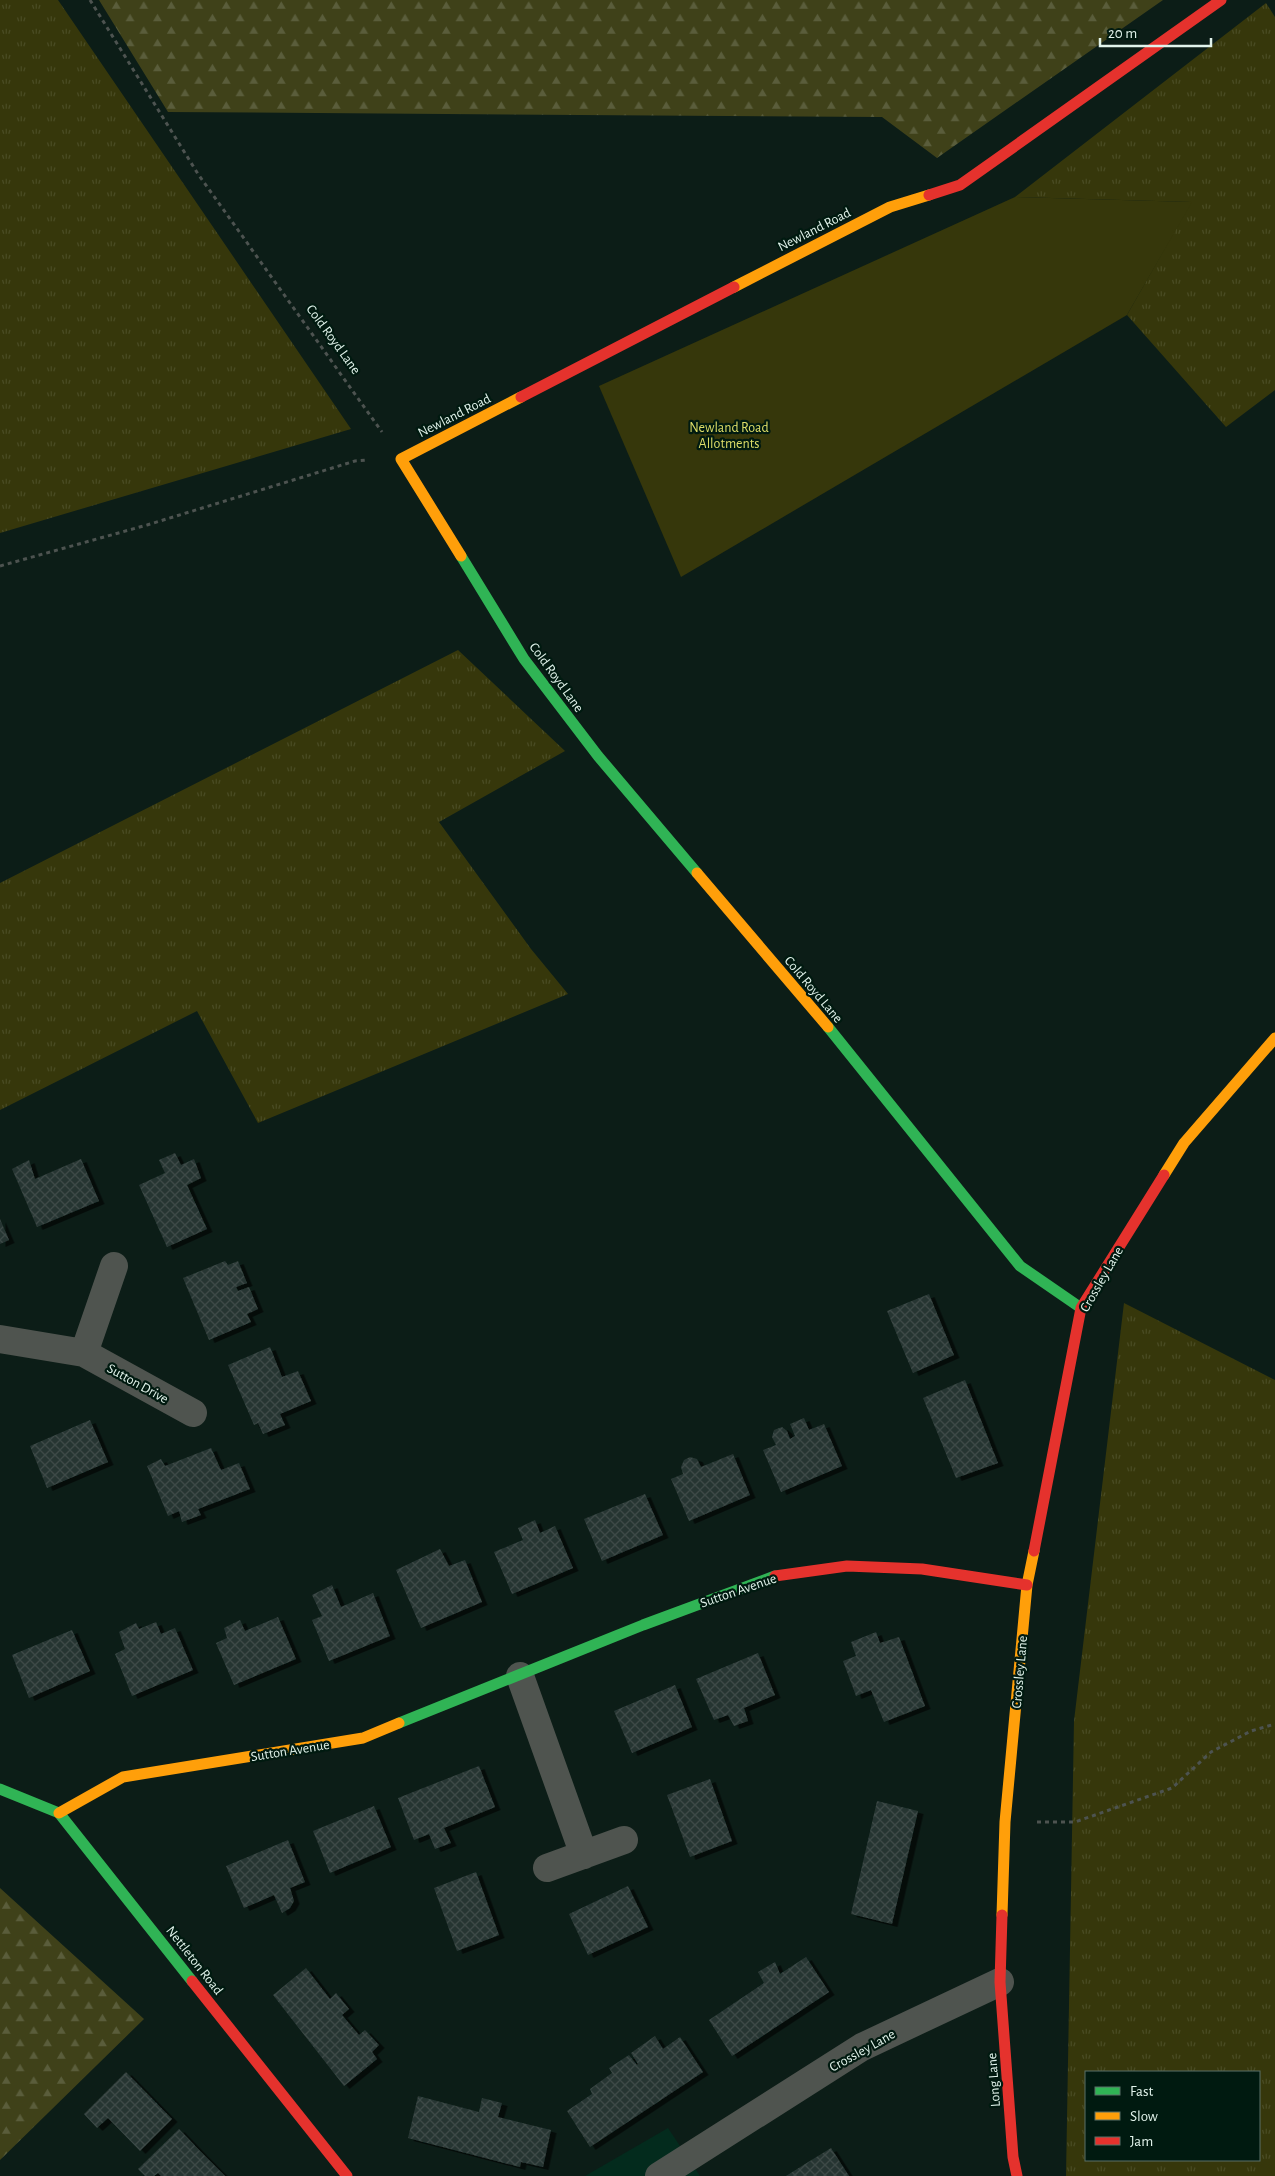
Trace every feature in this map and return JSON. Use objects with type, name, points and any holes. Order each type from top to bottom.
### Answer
[{"type":"street","name":"Newland Road","points":[[402,459],[890,207],[960,185],[1221,0]]},
{"type":"street","name":"Cold Royd Lane","points":[[402,459],[524,659],[598,756],[839,1041],[1020,1266],[1081,1308]]},
{"type":"street","name":"Crossley Lane","points":[[659,2176],[862,2047],[1000,1982],[1006,1822],[1028,1585],[1081,1308],[1184,1143],[1275,1038]]},
{"type":"street","points":[[84,1353],[114,1266]]},
{"type":"street","name":"Sutton Drive","points":[[0,1339],[84,1353],[192,1413]]},
{"type":"street","name":"Sutton Avenue","points":[[59,1813],[123,1777],[363,1738],[520,1676],[643,1624],[775,1576],[847,1566],[922,1569],[1028,1585]]},
{"type":"street","points":[[520,1676],[584,1855]]},
{"type":"street","points":[[0,1790],[59,1813]]},
{"type":"street","name":"Nettleton Road","points":[[59,1813],[347,2176]]},
{"type":"street","points":[[547,1868],[624,1840]]},
{"type":"street","name":"Long Lane","points":[[1000,1982],[1013,2157],[1018,2176]]},
{"type":"path","name":"Cold Royd Lane","points":[[90,0],[198,174],[402,459]]},
{"type":"path","points":[[0,566],[147,525],[355,461],[402,459]]},
{"type":"path","points":[[1006,1822],[1075,1822],[1172,1788],[1210,1752],[1251,1731],[1275,1724]]},
{"type":"shaded area","points":[[668,2128],[700,2176],[585,2176]]},
{"type":"green space","points":[[0,0],[58,0],[351,429],[0,533]]},
{"type":"green space","points":[[99,0],[1163,0],[937,158],[882,117],[168,112]]},
{"type":"green space","points":[[1266,3],[1275,17],[1275,390],[1226,427],[1127,315],[1191,202],[1015,197]]},
{"type":"green space","name":"Newland Road Allotments","points":[[1015,197],[1192,202],[1127,315],[681,577],[599,386]]},
{"type":"green space","points":[[458,650],[565,751],[439,822],[531,949],[568,994],[258,1123],[197,1011],[0,1110],[0,883]]},
{"type":"green space","points":[[1124,1303],[1275,1380],[1275,2176],[1066,2176],[1074,1721]]},
{"type":"green space","points":[[0,1888],[144,2019],[0,2160]]},
{"type":"building","points":[[175,1153],[181,1165],[194,1159],[201,1178],[187,1185],[207,1229],[167,1247],[139,1185],[165,1173],[159,1160]]},
{"type":"building","points":[[81,1159],[99,1201],[37,1227],[12,1169],[29,1160],[35,1179]]},
{"type":"building","points":[[0,1219],[9,1240],[0,1244]]},
{"type":"building","points":[[225,1261],[228,1265],[238,1261],[247,1283],[236,1287],[238,1291],[249,1287],[258,1309],[247,1314],[251,1322],[209,1340],[183,1278]]},
{"type":"building","points":[[929,1294],[954,1355],[913,1373],[887,1311]]},
{"type":"building","points":[[270,1347],[282,1377],[298,1371],[311,1401],[280,1414],[285,1425],[263,1434],[258,1423],[254,1425],[228,1365]]},
{"type":"building","points":[[965,1380],[998,1463],[956,1478],[923,1398]]},
{"type":"building","points":[[804,1418],[809,1430],[824,1424],[842,1466],[781,1492],[763,1450],[776,1445],[772,1437],[774,1430],[782,1427],[787,1431],[790,1439],[795,1436],[790,1424]]},
{"type":"building","points":[[90,1420],[108,1462],[47,1488],[30,1446]]},
{"type":"building","points":[[211,1448],[221,1470],[239,1463],[250,1489],[198,1509],[201,1515],[182,1522],[179,1511],[168,1516],[147,1466],[161,1459],[165,1466]]},
{"type":"building","points":[[733,1454],[750,1495],[689,1521],[671,1479],[683,1474],[681,1467],[684,1460],[690,1457],[697,1459],[701,1467]]},
{"type":"building","points":[[645,1494],[663,1535],[602,1561],[584,1519]]},
{"type":"building","points":[[535,1520],[540,1533],[555,1526],[573,1568],[512,1594],[494,1552],[523,1540],[518,1528]]},
{"type":"building","points":[[440,1549],[449,1566],[465,1560],[482,1602],[421,1628],[396,1570]]},
{"type":"building","points":[[332,1585],[341,1607],[373,1593],[390,1636],[329,1661],[312,1620],[322,1616],[312,1595]]},
{"type":"building","points":[[278,1617],[296,1659],[234,1685],[216,1643],[227,1638],[224,1628],[240,1620],[245,1631]]},
{"type":"building","points":[[156,1622],[161,1634],[175,1628],[193,1670],[132,1696],[115,1654],[125,1649],[119,1632],[136,1623],[139,1629]]},
{"type":"building","points":[[72,1630],[90,1671],[29,1698],[12,1655]]},
{"type":"building","points":[[876,1632],[880,1643],[899,1637],[925,1706],[884,1722],[871,1690],[856,1696],[843,1661],[856,1656],[851,1642]]},
{"type":"building","points":[[758,1653],[775,1695],[744,1708],[748,1721],[734,1726],[728,1715],[714,1720],[696,1679]]},
{"type":"building","points":[[675,1685],[692,1727],[632,1753],[614,1711]]},
{"type":"building","points":[[479,1766],[495,1807],[444,1828],[451,1843],[435,1849],[429,1834],[414,1840],[398,1798]]},
{"type":"building","points":[[710,1779],[732,1841],[690,1857],[667,1795]]},
{"type":"building","points":[[877,1801],[918,1811],[892,1924],[851,1914]]},
{"type":"building","points":[[374,1806],[391,1847],[330,1873],[313,1831]]},
{"type":"building","points":[[288,1840],[305,1882],[290,1888],[294,1901],[290,1908],[282,1913],[274,1895],[244,1908],[226,1866]]},
{"type":"building","points":[[476,1872],[499,1935],[457,1951],[434,1888]]},
{"type":"building","points":[[628,1886],[648,1927],[588,1955],[569,1914]]},
{"type":"building","points":[[806,1957],[829,1992],[732,2056],[709,2020],[764,1983],[758,1972],[775,1962],[780,1974]]},
{"type":"building","points":[[306,1968],[330,1999],[336,1993],[349,2009],[342,2015],[359,2035],[365,2030],[379,2045],[372,2052],[377,2059],[344,2086],[273,1995]]},
{"type":"building","points":[[655,2036],[663,2049],[680,2037],[703,2072],[590,2147],[567,2111],[592,2094],[590,2089],[612,2073],[609,2068],[629,2055],[637,2065],[631,2053]]},
{"type":"building","points":[[126,2072],[172,2119],[140,2151],[108,2118],[97,2128],[84,2114]]},
{"type":"building","points":[[418,2096],[479,2112],[482,2098],[502,2103],[498,2117],[551,2130],[543,2167],[521,2162],[520,2167],[408,2138]]},
{"type":"building","points":[[179,2129],[225,2176],[161,2176],[158,2173],[154,2176],[145,2176],[138,2169]]},
{"type":"building","points":[[831,2148],[849,2176],[786,2176],[805,2164]]},
{"type":"traffic: fast","points":[[461,556],[524,659],[598,756],[697,873]]},
{"type":"traffic: fast","points":[[828,1027],[1020,1266],[1081,1308]]},
{"type":"traffic: fast","points":[[399,1723],[643,1625],[775,1576]]},
{"type":"traffic: fast","points":[[0,1789],[59,1813],[192,1981]]},
{"type":"traffic: slow","points":[[734,287],[890,207],[929,195]]},
{"type":"traffic: slow","points":[[461,556],[401,459],[521,397]]},
{"type":"traffic: slow","points":[[697,873],[828,1027]]},
{"type":"traffic: slow","points":[[1164,1175],[1184,1143],[1275,1038]]},
{"type":"traffic: slow","points":[[1002,1915],[1005,1822],[1027,1585],[1034,1551]]},
{"type":"traffic: slow","points":[[59,1813],[123,1777],[363,1738],[399,1723]]},
{"type":"traffic: jam","points":[[929,195],[960,185],[1221,0]]},
{"type":"traffic: jam","points":[[521,397],[734,287]]},
{"type":"traffic: jam","points":[[1034,1551],[1081,1308],[1164,1175]]},
{"type":"traffic: jam","points":[[775,1576],[847,1566],[922,1569],[1027,1585]]},
{"type":"traffic: jam","points":[[1002,1915],[1000,1982],[1013,2157],[1017,2176]]},
{"type":"traffic: jam","points":[[192,1981],[347,2176]]}]
